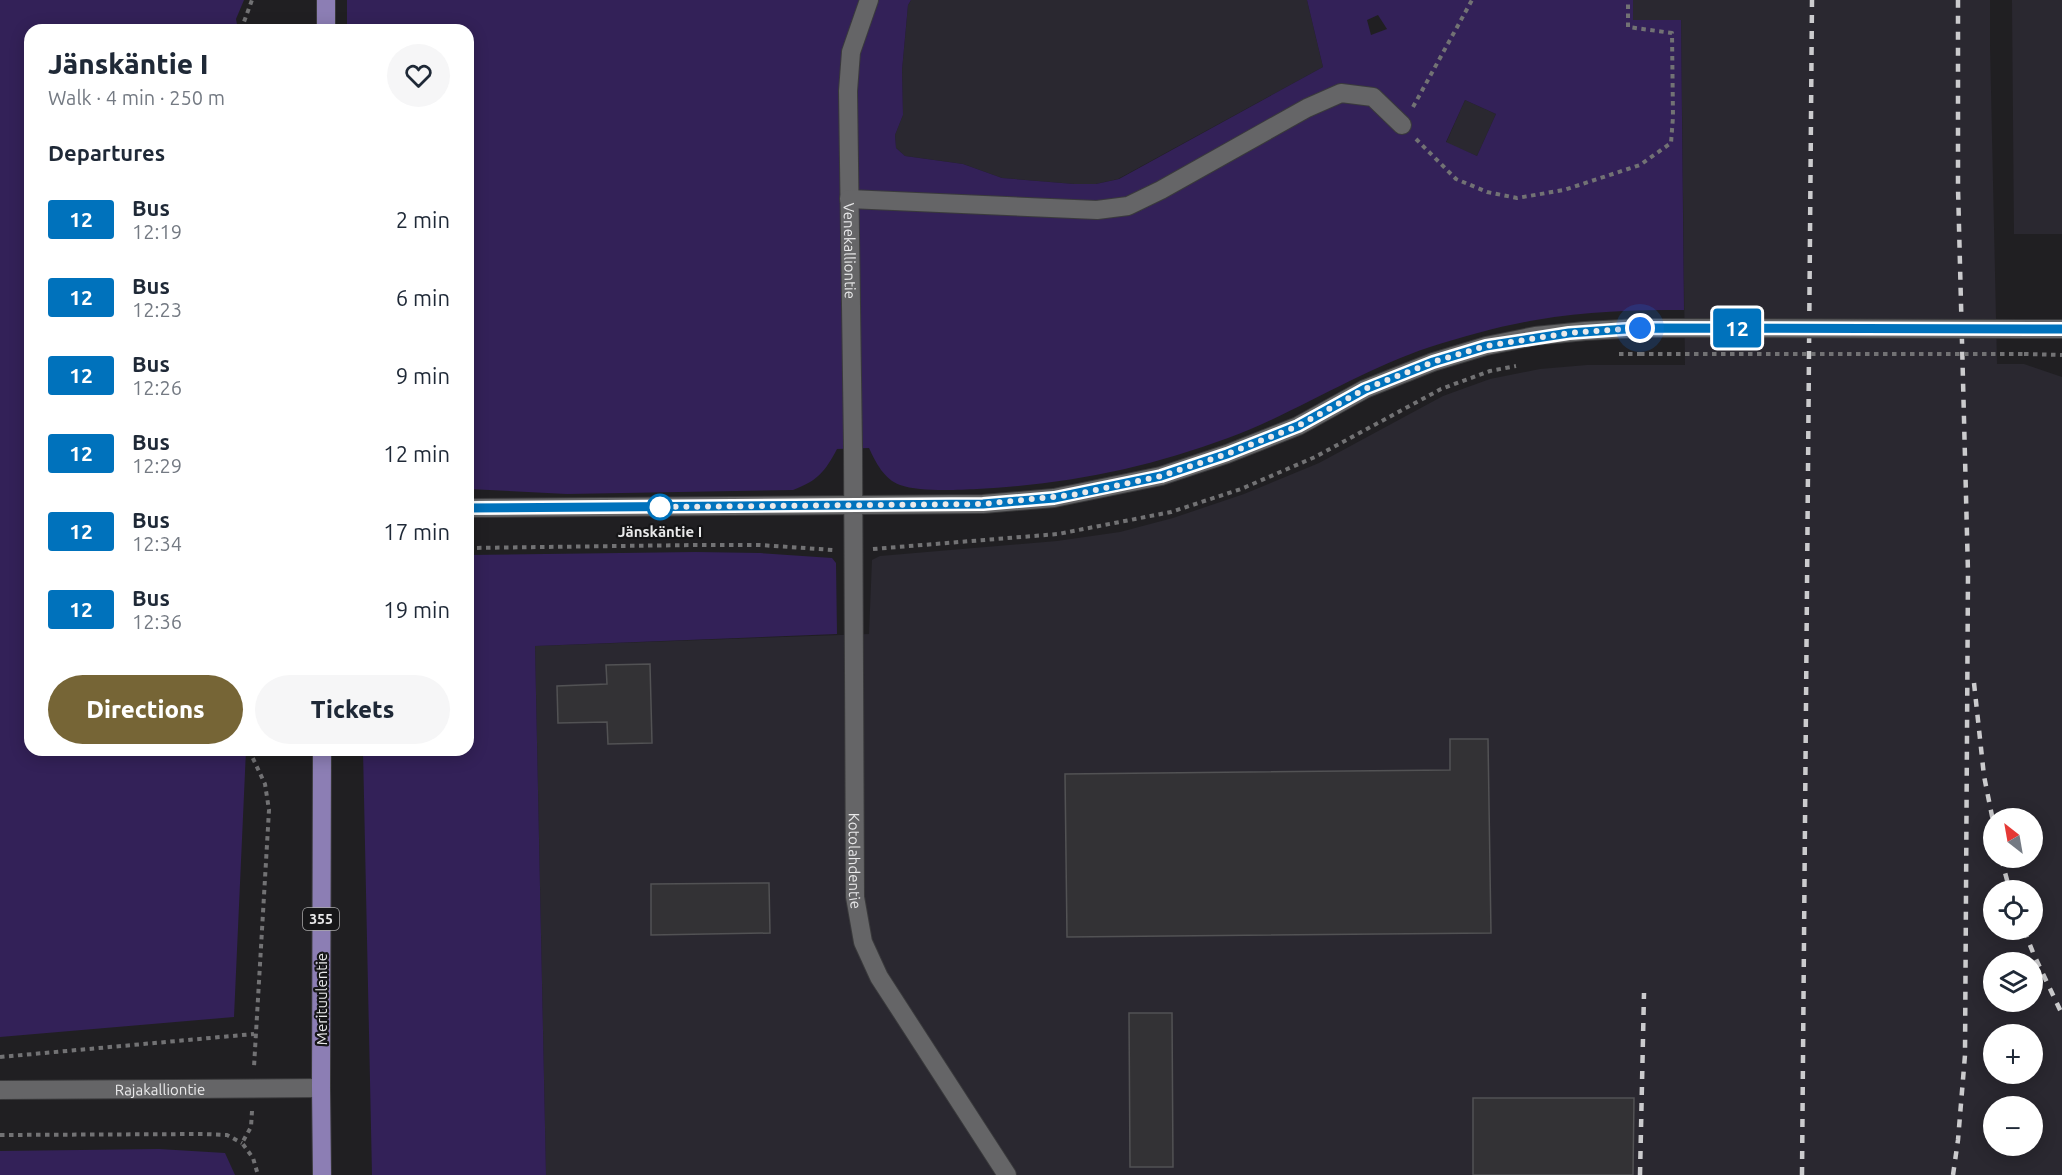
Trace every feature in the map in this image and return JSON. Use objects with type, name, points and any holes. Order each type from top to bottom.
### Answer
[{"type":"main road","points":[[326,0],[326,24]]},
{"type":"main road","name":"Merituulentie","points":[[322,756],[322,1175]]},
{"type":"street","name":"Venekalliontie","points":[[853,505],[848,90],[851,52],[869,0]]},
{"type":"street","points":[[849,199],[1097,210],[1128,206],[1161,190],[1306,108],[1341,93],[1373,98],[1402,125]]},
{"type":"street","points":[[474,508],[983,504],[1054,498],[1161,476],[1227,454],[1298,426],[1365,389],[1433,362],[1486,346],[1535,336],[1640,328],[2062,329]]},
{"type":"street","name":"Kotolahdentie","points":[[853,505],[855,897],[863,942],[879,977],[1007,1175]]},
{"type":"street","name":"Rajakalliontie","points":[[0,1090],[321,1088]]},
{"type":"path","points":[[242,24],[252,0]]},
{"type":"path","points":[[1472,0],[1402,125],[1456,179],[1487,192],[1517,198],[1564,190],[1640,165],[1671,143],[1672,33],[1628,27],[1628,0]]},
{"type":"path","points":[[1640,354],[2062,355]]},
{"type":"path","points":[[252,756],[265,784],[268,810],[255,1046]]},
{"type":"path","points":[[0,1057],[254,1034]]},
{"type":"path","points":[[242,1143],[251,1127]]},
{"type":"path","points":[[0,1135],[227,1135],[242,1143],[253,1158],[258,1175]]},
{"type":"shaded area","points":[[0,0],[244,0],[236,19],[237,24],[24,24],[24,756],[246,756],[234,1017],[0,1037]]},
{"type":"shaded area","points":[[347,0],[911,0],[908,5],[902,70],[903,115],[895,135],[896,148],[905,156],[963,164],[1002,178],[1074,184],[1096,184],[1119,179],[1323,67],[1307,0],[1633,0],[1633,20],[1681,20],[1684,310],[1591,313],[1554,317],[1469,335],[1404,356],[1254,428],[1198,449],[1136,466],[1073,479],[1009,487],[917,489],[900,485],[889,479],[869,448],[837,449],[820,475],[793,490],[567,494],[474,489],[474,24],[347,24]],"holes":[[[1378,15],[1387,29],[1371,35],[1367,20]],[[1465,100],[1496,114],[1477,156],[1446,142]]]},
{"type":"shaded area","points":[[911,0],[1307,0],[1323,67],[1118,179],[1096,184],[1074,184],[1002,178],[963,164],[905,156],[896,148],[895,135],[903,115],[902,70],[908,5]]},
{"type":"shaded area","points":[[1633,0],[1990,0],[1997,364],[2024,364],[2062,377],[2062,1175],[546,1175],[535,646],[869,634],[872,560],[880,556],[1057,541],[1120,532],[1173,518],[1244,494],[1319,463],[1443,396],[1490,379],[1540,369],[1587,365],[1685,365],[1681,20],[1633,20]]},
{"type":"shaded area","points":[[2012,0],[2062,0],[2062,234],[2014,234]]},
{"type":"shaded area","points":[[1465,100],[1496,114],[1477,156],[1446,143]]},
{"type":"shaded area","points":[[696,552],[760,553],[832,558],[836,563],[837,634],[535,646],[546,1175],[372,1175],[363,756],[474,756],[474,555]]},
{"type":"shaded area","points":[[159,1149],[225,1153],[235,1175],[0,1175],[0,1151]]},
{"type":"building","points":[[650,664],[652,743],[608,744],[607,722],[558,723],[557,686],[607,684],[606,665]]},
{"type":"building","points":[[1450,739],[1488,739],[1491,933],[1067,937],[1065,774],[1450,770]]},
{"type":"building","points":[[769,883],[770,933],[651,935],[651,884]]},
{"type":"building","points":[[1129,1013],[1172,1013],[1173,1167],[1130,1167]]},
{"type":"building","points":[[1473,1098],[1634,1098],[1633,1175],[1473,1175]]},
{"type":"railway","points":[[1802,1175],[1812,0]]},
{"type":"railway","points":[[1953,1175],[1965,1055],[1968,573],[1958,188],[1958,0]]},
{"type":"railway","points":[[1974,683],[1984,776],[1990,808]]},
{"type":"railway","points":[[2004,868],[2007,880]]},
{"type":"railway","points":[[2028,940],[2062,1014]]},
{"type":"railway","points":[[1640,1175],[1644,993]]},
{"type":"bus line","name":"12","points":[[474,508],[983,504],[1054,498],[1161,476],[1227,454],[1298,426],[1365,389],[1433,362],[1486,346],[1535,336],[1640,328],[2062,329]]},
{"type":"place","name":"Jänskäntie I","points":[[660,507]]},
{"type":"route","points":[[660,507],[657,507],[983,504],[1072,495],[1161,476],[1227,454],[1298,426],[1365,389],[1433,362],[1486,346],[1535,336],[1640,328]]}]
